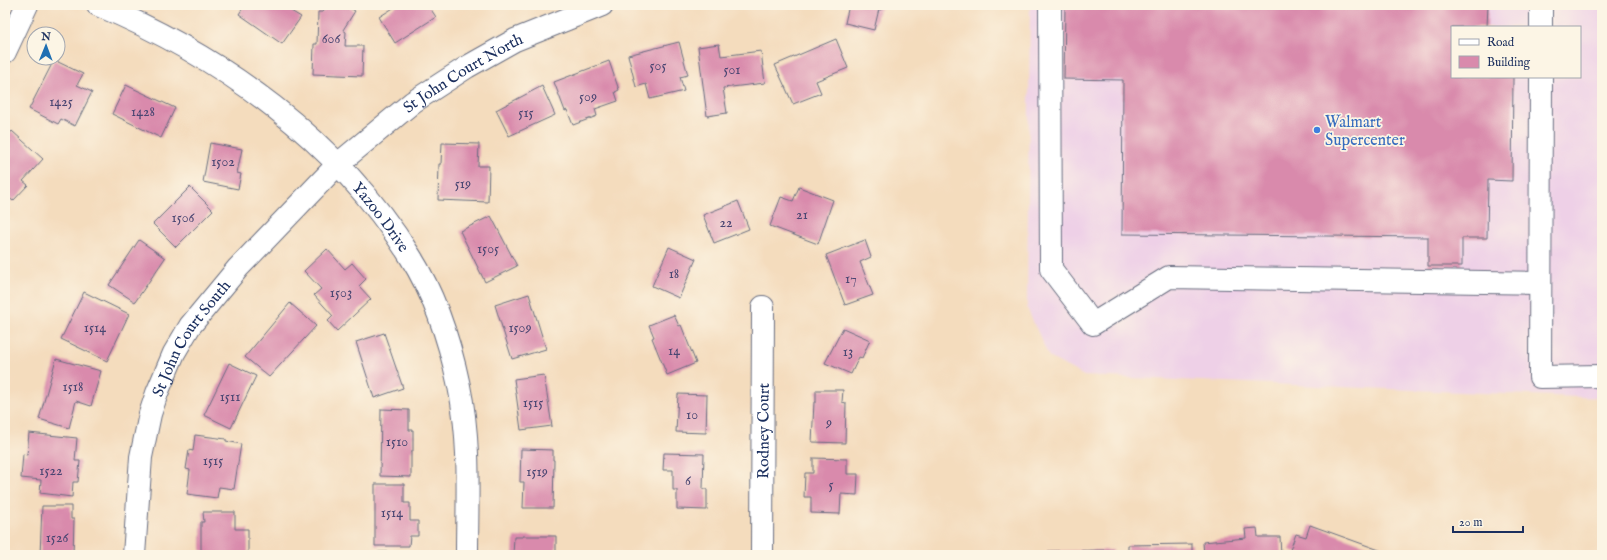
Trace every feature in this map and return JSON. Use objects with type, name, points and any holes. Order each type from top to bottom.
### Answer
[{"type":"street","points":[[5,52],[27,5]]},
{"type":"street","name":"Yazoo Drive","points":[[98,5],[136,21],[174,41],[230,74],[299,126],[338,164],[374,204],[411,257],[434,304],[449,345],[459,387],[464,419],[467,462],[467,555]]},
{"type":"street","name":"St John Court North","points":[[338,164],[413,102],[467,67],[515,40],[602,5]]},
{"type":"street","points":[[1050,5],[1051,269],[1093,324],[1169,277],[1540,283]]},
{"type":"street","points":[[1541,26],[1542,5]]},
{"type":"street","points":[[1541,78],[1540,377],[1602,376]]},
{"type":"street","name":"St John Court South","points":[[134,555],[141,457],[150,414],[174,353],[190,326],[238,268],[338,164]]},
{"type":"street","name":"Rodney Court","points":[[762,555],[763,307]]},
{"type":"shaded area","points":[[1030,5],[1602,5],[1602,398],[1084,376],[1049,357],[1027,308]]},
{"type":"building","points":[[245,5],[295,5],[291,11],[301,17],[282,44],[239,14]]},
{"type":"building","points":[[327,5],[345,5],[355,11],[343,30],[346,32],[345,46],[363,46],[362,76],[313,74],[314,44],[317,44],[318,12],[323,12]]},
{"type":"building","points":[[398,5],[428,5],[436,17],[395,43],[379,17]]},
{"type":"building","points":[[849,5],[882,5],[881,10],[879,9],[874,30],[845,23]]},
{"type":"building","name":"Walmart Supercenter","points":[[1065,5],[1488,5],[1487,26],[1451,26],[1451,78],[1513,78],[1512,181],[1488,180],[1487,238],[1462,238],[1462,266],[1428,266],[1428,237],[1122,234],[1123,80],[1064,79]]},
{"type":"building","points":[[836,39],[848,68],[816,81],[821,93],[793,104],[775,65]]},
{"type":"building","points":[[679,42],[688,75],[680,77],[684,91],[650,99],[646,84],[636,87],[628,55]]},
{"type":"building","points":[[719,44],[721,56],[761,51],[765,83],[723,88],[727,113],[707,116],[698,47]]},
{"type":"building","points":[[609,61],[619,90],[615,92],[618,101],[595,109],[597,116],[573,125],[567,110],[565,111],[554,82]]},
{"type":"building","points":[[51,66],[66,66],[83,74],[77,85],[92,92],[75,126],[61,119],[58,124],[29,109]]},
{"type":"building","points":[[126,85],[175,108],[161,138],[112,114]]},
{"type":"building","points":[[542,86],[555,115],[509,136],[496,110]]},
{"type":"building","points":[[12,131],[43,159],[23,181],[28,185],[13,201],[8,197],[5,201],[5,139]]},
{"type":"building","points":[[210,143],[242,149],[237,173],[241,174],[238,189],[203,182]]},
{"type":"building","points":[[442,143],[479,144],[478,166],[489,166],[488,202],[438,200],[439,164],[441,164]]},
{"type":"building","points":[[190,187],[213,210],[176,247],[153,224]]},
{"type":"building","points":[[799,187],[833,200],[818,244],[770,226],[781,197],[793,201]]},
{"type":"building","points":[[738,201],[749,229],[714,243],[703,215]]},
{"type":"building","points":[[491,216],[517,266],[485,282],[460,231]]},
{"type":"building","points":[[139,240],[165,258],[135,302],[109,285]]},
{"type":"building","points":[[865,240],[871,257],[860,262],[873,295],[845,305],[826,255]]},
{"type":"building","points":[[669,247],[696,259],[679,298],[652,286]]},
{"type":"building","points":[[327,249],[345,269],[352,263],[366,279],[359,286],[371,299],[337,331],[328,321],[333,316],[314,295],[321,289],[304,271]]},
{"type":"building","points":[[84,292],[129,314],[107,361],[61,339]]},
{"type":"building","points":[[529,294],[546,349],[512,359],[495,305]]},
{"type":"building","points":[[290,303],[316,326],[269,377],[245,357]]},
{"type":"building","points":[[674,315],[679,326],[681,325],[696,363],[667,375],[652,338],[654,337],[649,325]]},
{"type":"building","points":[[843,328],[870,340],[862,358],[859,357],[851,374],[825,363]]},
{"type":"building","points":[[384,333],[403,388],[374,398],[356,342]]},
{"type":"building","points":[[56,359],[101,371],[91,406],[76,401],[69,428],[39,419]]},
{"type":"building","points":[[229,363],[256,376],[231,428],[204,415]]},
{"type":"building","points":[[544,375],[552,426],[521,430],[514,379]]},
{"type":"building","points":[[816,390],[843,390],[842,402],[846,403],[845,443],[812,442]]},
{"type":"building","points":[[678,394],[707,395],[706,433],[676,432]]},
{"type":"building","points":[[381,409],[409,410],[409,430],[413,430],[411,477],[380,476]]},
{"type":"building","points":[[29,433],[77,438],[75,461],[80,461],[78,482],[73,482],[72,497],[40,493],[41,480],[21,478],[23,454],[27,455]]},
{"type":"building","points":[[195,435],[226,439],[226,441],[241,444],[234,489],[219,487],[217,498],[187,494],[190,470],[186,469],[189,450],[193,451]]},
{"type":"building","points":[[521,449],[553,450],[553,508],[523,508],[524,482],[520,482]]},
{"type":"building","points":[[664,453],[704,454],[703,489],[707,489],[707,510],[677,509],[677,490],[673,490],[673,470],[663,470]]},
{"type":"building","points":[[813,458],[847,459],[847,474],[858,474],[857,495],[841,494],[840,514],[811,513],[811,497],[804,497],[805,473],[813,473]]},
{"type":"building","points":[[375,484],[404,484],[404,503],[410,503],[410,521],[418,521],[418,536],[410,536],[409,546],[375,546]]},
{"type":"building","points":[[42,506],[71,506],[71,519],[74,519],[73,555],[40,555]]},
{"type":"building","points":[[203,512],[235,512],[235,529],[248,529],[248,555],[204,555],[204,551],[201,551],[201,522],[204,522]]},
{"type":"building","points":[[1310,525],[1382,551],[1381,555],[1302,555],[1290,550],[1296,534],[1306,537]]},
{"type":"building","points":[[1257,528],[1258,537],[1280,537],[1281,555],[1204,555],[1203,542],[1246,538],[1245,529]]},
{"type":"building","points":[[556,536],[556,555],[513,555],[514,537]]},
{"type":"building","points":[[1192,544],[1192,555],[1128,555],[1128,545]]},
{"type":"building","points":[[1113,550],[1113,555],[1048,555],[1048,551]]},
{"type":"building","points":[[379,552],[410,552],[410,555],[379,555]]},
{"type":"place","name":"Walmart Supercenter","points":[[1317,130]]}]
